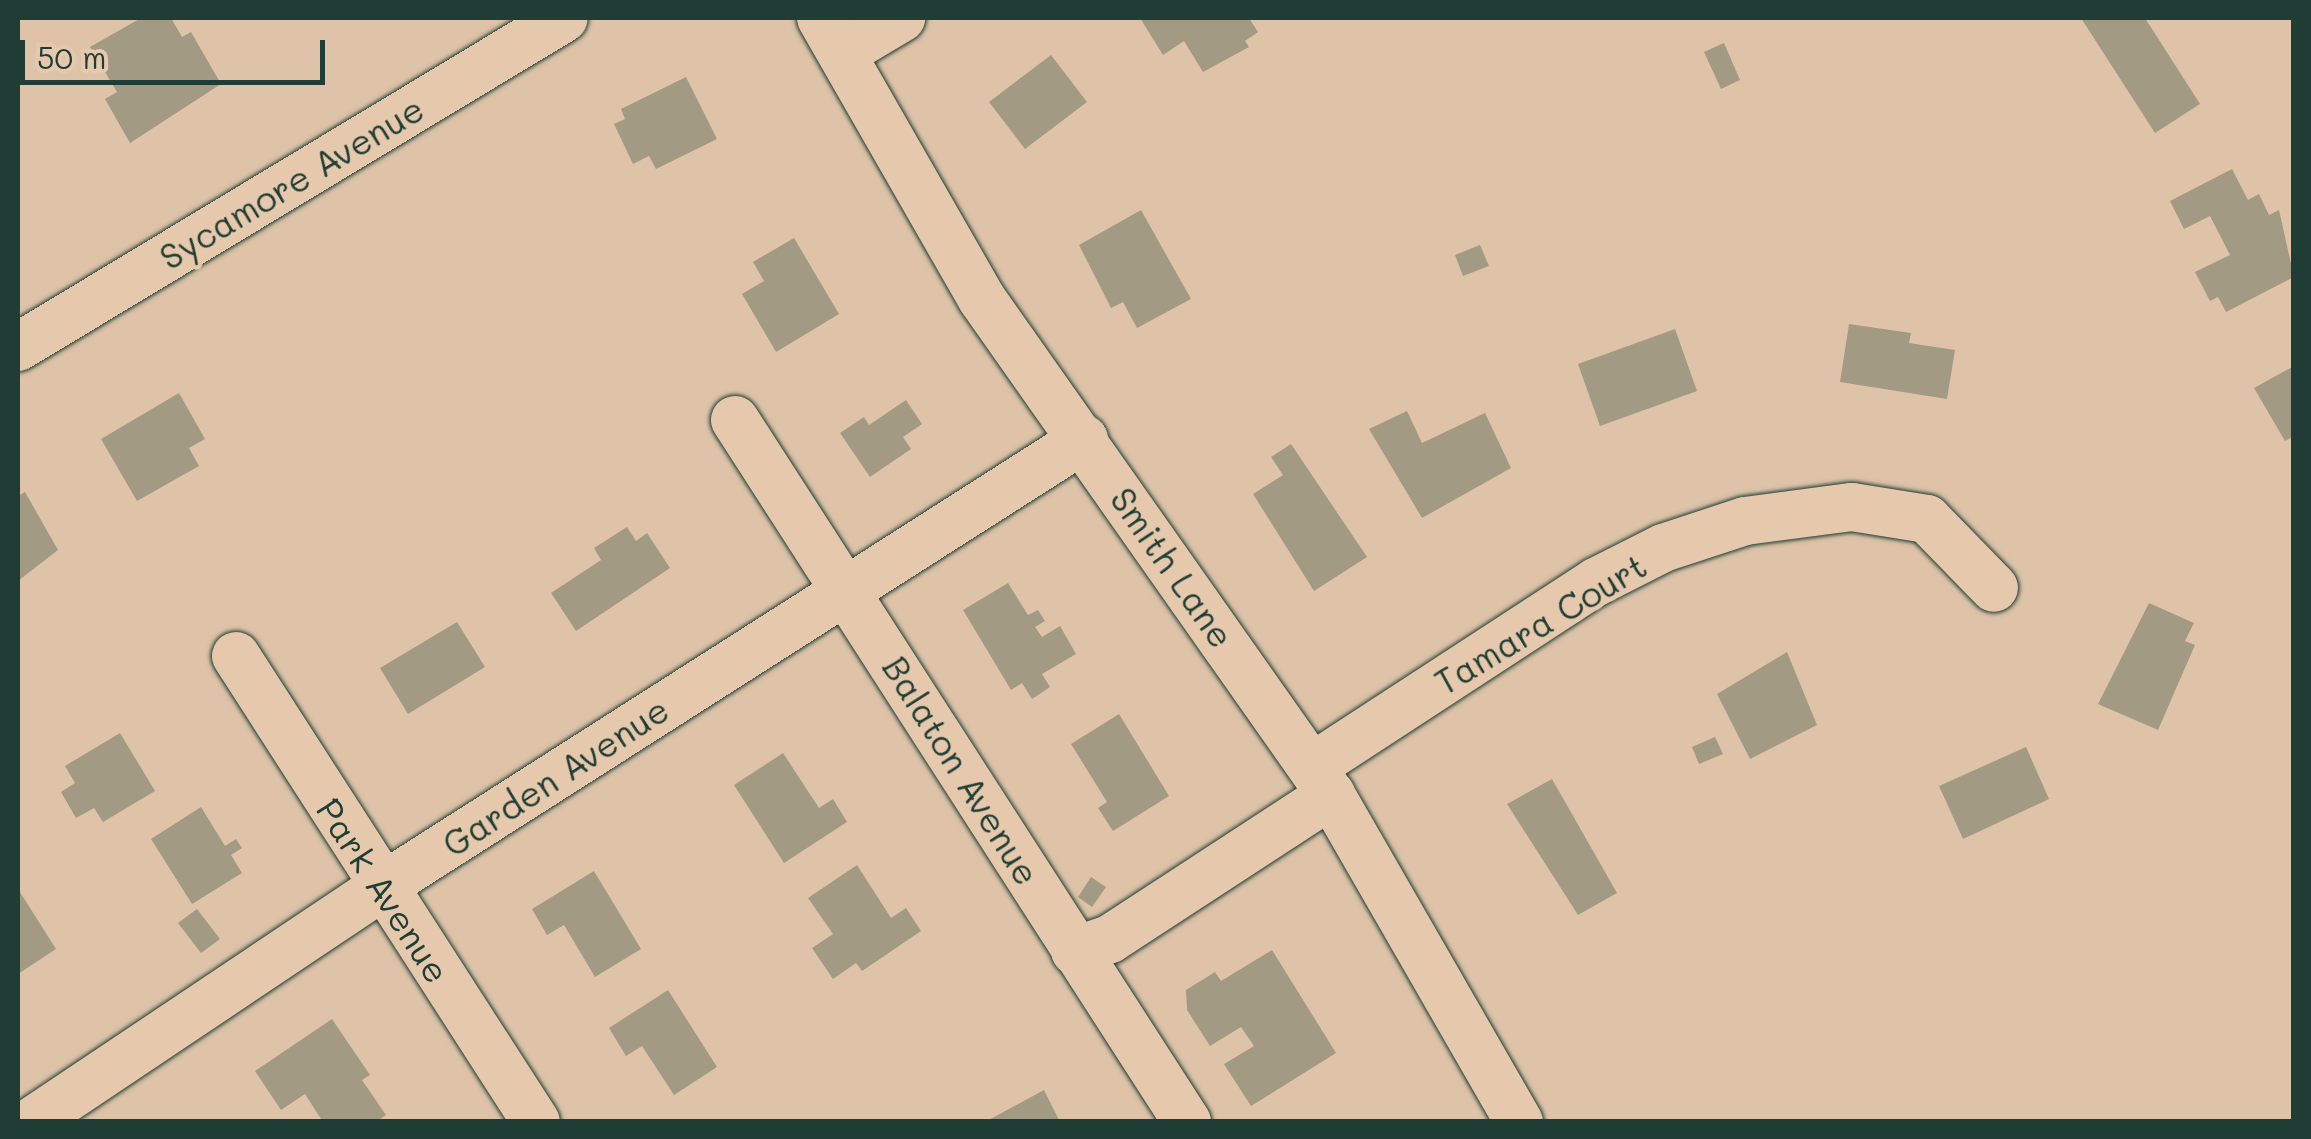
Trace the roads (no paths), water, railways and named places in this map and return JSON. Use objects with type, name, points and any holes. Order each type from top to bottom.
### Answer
[{"type":"street","name":"Sycamore Avenue","points":[[18,347],[564,18]]},
{"type":"street","points":[[832,35],[901,18]]},
{"type":"street","name":"Smith Lane","points":[[832,35],[982,299],[1321,781],[1519,1122]]},
{"type":"street","name":"Balaton Avenue","points":[[735,420],[848,589],[1187,1122]]},
{"type":"street","name":"Garden Avenue","points":[[31,1122],[380,888],[1084,439]]},
{"type":"street","name":"Tamara Court","points":[[1075,951],[1110,939],[1596,582],[1662,548],[1745,521],[1852,507],[1926,519],[1994,588]]},
{"type":"street","name":"Park Avenue","points":[[236,656],[380,888],[536,1122]]}]
